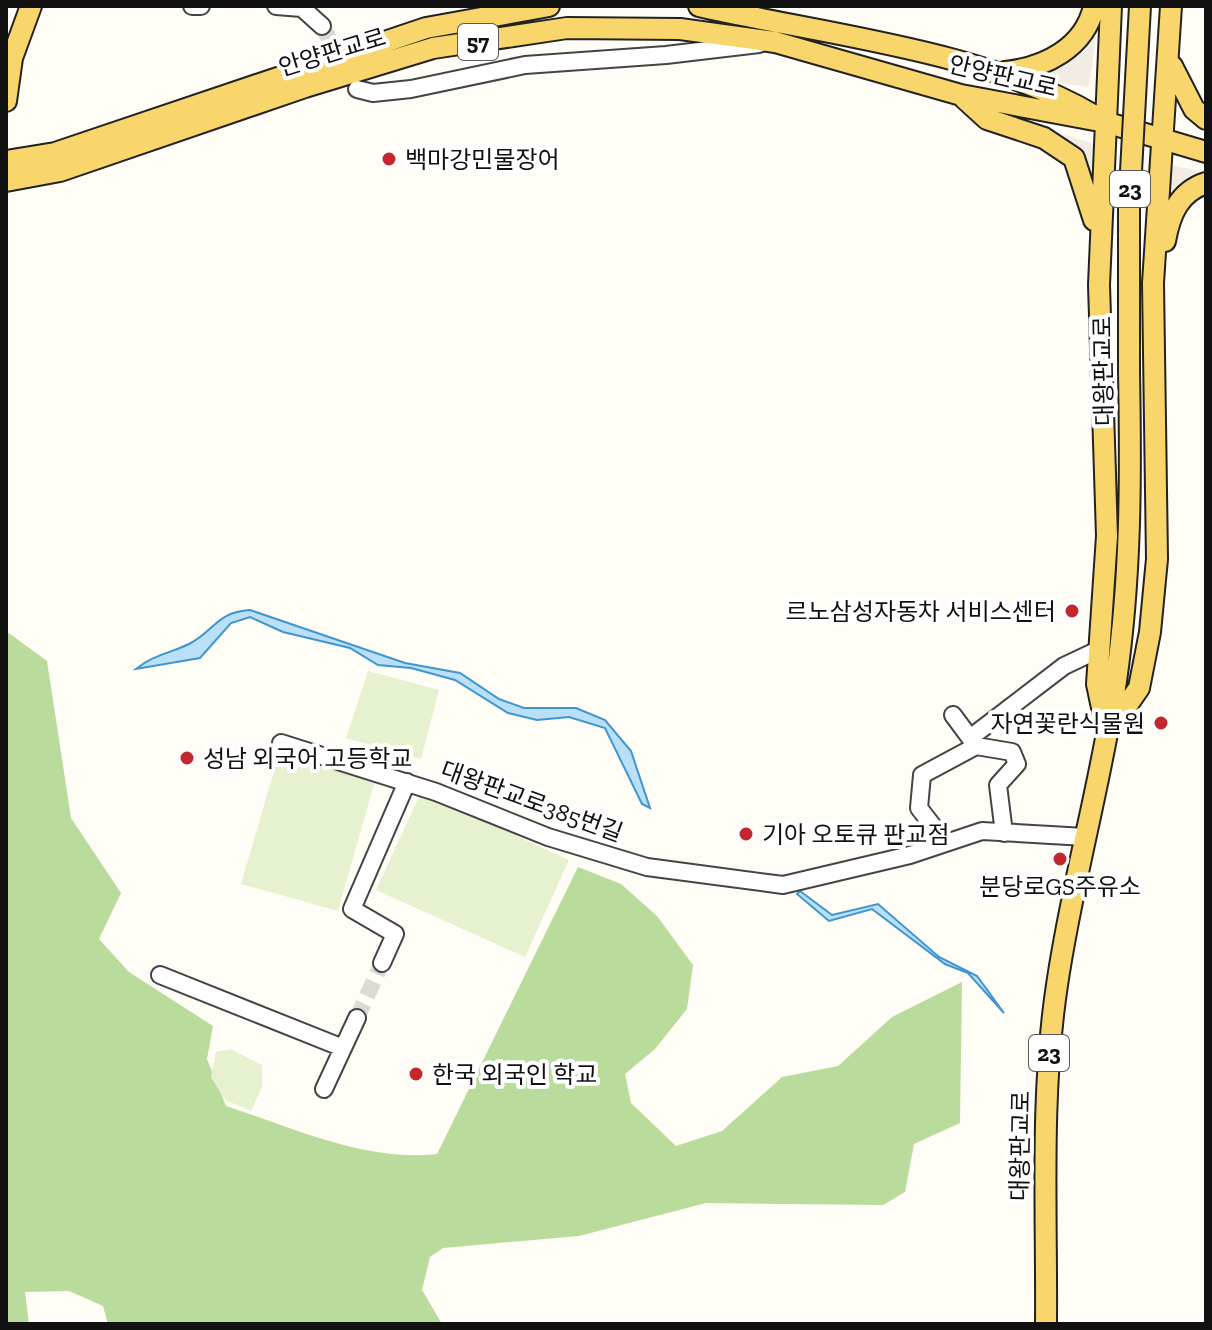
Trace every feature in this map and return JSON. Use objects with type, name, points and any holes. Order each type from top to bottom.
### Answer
[{"type":"main road","points":[[6,101],[12,58],[31,6]]},
{"type":"main road","name":"안양판교로","points":[[6,161],[55,153],[426,28],[549,6]]},
{"type":"main road","name":"안양판교로","points":[[699,6],[754,19],[789,23],[1000,73],[1056,93],[1105,122]]},
{"type":"main road","name":"57","points":[[1000,73],[1027,70],[1054,58],[1076,41],[1092,17],[1094,6]]},
{"type":"main road","name":"대왕판교로","points":[[1107,734],[1097,684],[1107,536],[1099,285],[1111,6]]},
{"type":"main road","name":"대왕판교로","points":[[1046,1324],[1049,1050],[1057,985],[1107,734],[1129,559],[1129,208],[1140,6]]},
{"type":"main road","name":"대왕판교로","points":[[1107,734],[1139,688],[1150,632],[1157,559],[1153,283],[1165,140],[1171,6]]},
{"type":"main road","name":"안양판교로","points":[[6,181],[60,171],[305,87],[433,48],[567,28],[680,29],[775,42],[961,95],[1105,122],[1206,152]]},
{"type":"main road","points":[[1169,58],[1180,87],[1194,109],[1206,119]]},
{"type":"main road","points":[[961,95],[987,119],[1044,138],[1074,158],[1093,215],[1099,285]]},
{"type":"main road","points":[[1153,283],[1168,225],[1180,199],[1191,188],[1206,183]]},
{"type":"street","points":[[192,6],[201,6]]},
{"type":"street","points":[[276,6],[302,8],[322,26],[321,6]]},
{"type":"street","points":[[734,6],[754,19]]},
{"type":"street","points":[[357,89],[373,93],[411,89],[525,65],[666,55],[775,42]]},
{"type":"street","points":[[946,843],[919,808],[922,775],[973,742],[1064,666],[1100,649]]},
{"type":"street","points":[[953,715],[973,742],[1012,752],[1017,764],[998,785],[1004,833]]},
{"type":"street","name":"대왕판교로385번길","points":[[281,743],[407,782],[548,837],[647,867],[783,885],[982,831],[1085,837]]},
{"type":"street","points":[[382,963],[395,934],[352,909],[407,782]]},
{"type":"street","points":[[160,975],[343,1048]]},
{"type":"street","points":[[324,1089],[357,1018]]},
{"type":"green space","points":[[6,631],[47,661],[71,818],[121,893],[99,939],[129,972],[213,1026],[207,1059],[226,1106],[357,1148],[383,1153],[437,1154],[578,867],[621,884],[657,916],[693,965],[687,1009],[655,1049],[625,1074],[631,1103],[676,1146],[722,1131],[782,1077],[838,1066],[892,1017],[962,982],[960,1123],[914,1144],[905,1192],[883,1205],[706,1203],[579,1236],[443,1248],[430,1257],[422,1290],[442,1324],[108,1324],[103,1306],[69,1291],[25,1292],[29,1324],[6,1324]]},
{"type":"green space","points":[[368,671],[439,690],[421,759],[346,738]]},
{"type":"green space","points":[[279,754],[375,781],[338,911],[241,884]]},
{"type":"green space","points":[[421,792],[569,860],[525,957],[376,890]]},
{"type":"green space","points":[[231,1049],[262,1065],[262,1087],[251,1111],[225,1100],[211,1077],[216,1052]]},
{"type":"shaded area","points":[[1097,29],[1089,87],[1030,79],[1084,51]]},
{"type":"shaded area","points":[[1063,134],[1094,144],[1094,180],[1076,154]]},
{"type":"shaded area","points":[[1171,165],[1206,173],[1168,208]]},
{"type":"water","points":[[250,610],[405,663],[460,673],[499,699],[524,708],[576,708],[605,720],[631,751],[650,808],[642,804],[605,728],[569,717],[537,720],[508,713],[455,680],[411,668],[378,665],[350,648],[283,632],[250,617],[231,623],[200,658],[136,669],[155,657],[198,639],[230,614]]},
{"type":"water","points":[[800,891],[832,915],[878,904],[939,957],[977,976],[1004,1013],[968,973],[945,964],[872,909],[829,921],[797,894]]},
{"type":"tunnel","points":[[322,26],[345,67]]},
{"type":"tunnel","points":[[357,1018],[382,963]]},
{"type":"place","name":"백마강민물장어","points":[[389,159]]},
{"type":"place","name":"르노삼성자동차 서비스센터","points":[[1072,611]]},
{"type":"place","name":"자연꽃란식물원","points":[[1161,723]]},
{"type":"place","name":"성남 외국어 고등학교","points":[[187,758]]},
{"type":"place","name":"기아 오토큐 판교점","points":[[746,834]]},
{"type":"place","name":"분당로GS주유소","points":[[1060,859]]},
{"type":"place","name":"한국 외국인 학교","points":[[416,1074]]}]
